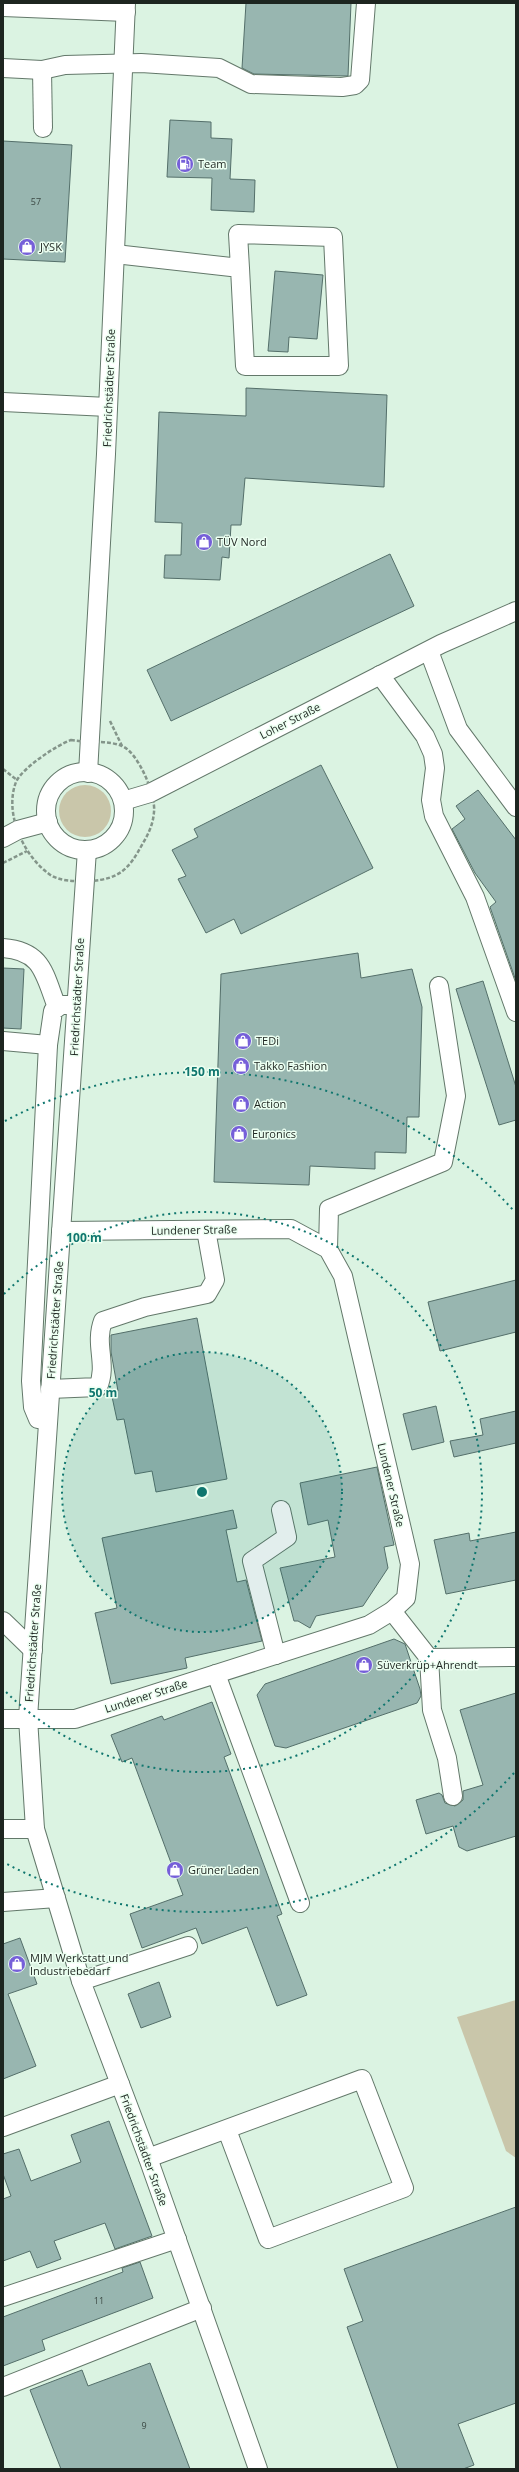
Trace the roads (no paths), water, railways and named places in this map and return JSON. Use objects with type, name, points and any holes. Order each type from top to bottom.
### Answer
[{"type":"street","points":[[3,68],[42,70],[65,65],[141,63],[219,68],[251,84],[322,88],[355,85],[360,80],[366,3]]},
{"type":"street","points":[[3,7],[126,8]]},
{"type":"street","name":"Friedrichstädter Straße","points":[[88,773],[88,743],[108,407],[126,8]]},
{"type":"street","points":[[42,70],[43,128]]},
{"type":"street","points":[[238,234],[333,237],[339,366],[245,366],[240,268],[238,234]]},
{"type":"street","points":[[115,254],[240,268]]},
{"type":"street","points":[[3,402],[108,407]]},
{"type":"street","name":"Loher Straße","points":[[122,801],[150,793],[456,637],[516,611]]},
{"type":"street","points":[[429,651],[458,729],[516,807]]},
{"type":"street","points":[[380,675],[425,736],[433,754],[435,768],[431,800],[434,816],[475,897],[516,1012]]},
{"type":"street","points":[[88,773],[106,779],[119,792],[122,801],[122,824],[114,837],[102,846],[87,850],[72,848],[59,840],[48,822],[47,805],[53,790],[64,779],[88,773]]},
{"type":"street","points":[[10,834],[48,822]]},
{"type":"street","name":"Friedrichstädter Straße","points":[[87,850],[83,881],[28,1718],[36,1829],[81,1982],[148,2158],[258,2469]]},
{"type":"street","points":[[3,948],[26,952],[35,959],[43,970],[57,1007]]},
{"type":"street","points":[[328,1249],[329,1209],[443,1162],[456,1096],[439,986]]},
{"type":"street","points":[[48,1421],[38,1419],[35,1414],[31,1381],[48,1045],[50,1016],[57,1007],[76,1005]]},
{"type":"street","points":[[3,1041],[48,1045]]},
{"type":"street","name":"Lundener Straße","points":[[28,1718],[75,1719],[369,1625],[392,1611],[406,1598],[410,1564],[343,1276],[328,1249],[291,1229],[61,1231]]},
{"type":"street","points":[[50,1389],[98,1387],[103,1376],[98,1333],[103,1322],[145,1307],[207,1294],[215,1280],[206,1230]]},
{"type":"street","points":[[276,1655],[252,1561],[287,1537],[281,1510]]},
{"type":"street","points":[[392,1611],[429,1658],[432,1710],[447,1758],[453,1796]]},
{"type":"street","points":[[3,1621],[33,1650]]},
{"type":"street","points":[[429,1658],[516,1657]]},
{"type":"street","points":[[216,1674],[300,1903]]},
{"type":"street","name":"Friedrichstädter Straße","points":[[3,1719],[28,1718]]},
{"type":"street","points":[[3,1829],[36,1829]]},
{"type":"street","points":[[3,1902],[56,1898]]},
{"type":"street","points":[[81,1982],[188,1946]]},
{"type":"street","points":[[148,2158],[362,2079],[404,2188],[268,2239],[226,2130]]},
{"type":"street","points":[[3,2126],[120,2084]]},
{"type":"street","points":[[3,2297],[177,2239]]},
{"type":"street","points":[[3,2387],[202,2308]]},
{"type":"place","name":"Team","points":[[185,164]]},
{"type":"place","name":"JYSK","points":[[27,247]]},
{"type":"place","name":"TÜV Nord","points":[[204,542]]},
{"type":"place","name":"TEDi","points":[[243,1041]]},
{"type":"place","name":"Takko Fashion","points":[[241,1066]]},
{"type":"place","name":"Action","points":[[241,1104]]},
{"type":"place","name":"Euronics","points":[[239,1134]]},
{"type":"place","name":"Süverkrüp+Ahrendt","points":[[364,1665]]},
{"type":"place","name":"Grüner Laden","points":[[175,1870]]},
{"type":"place","name":"MJM Werkstatt und Industriebedarf","points":[[17,1964]]}]
